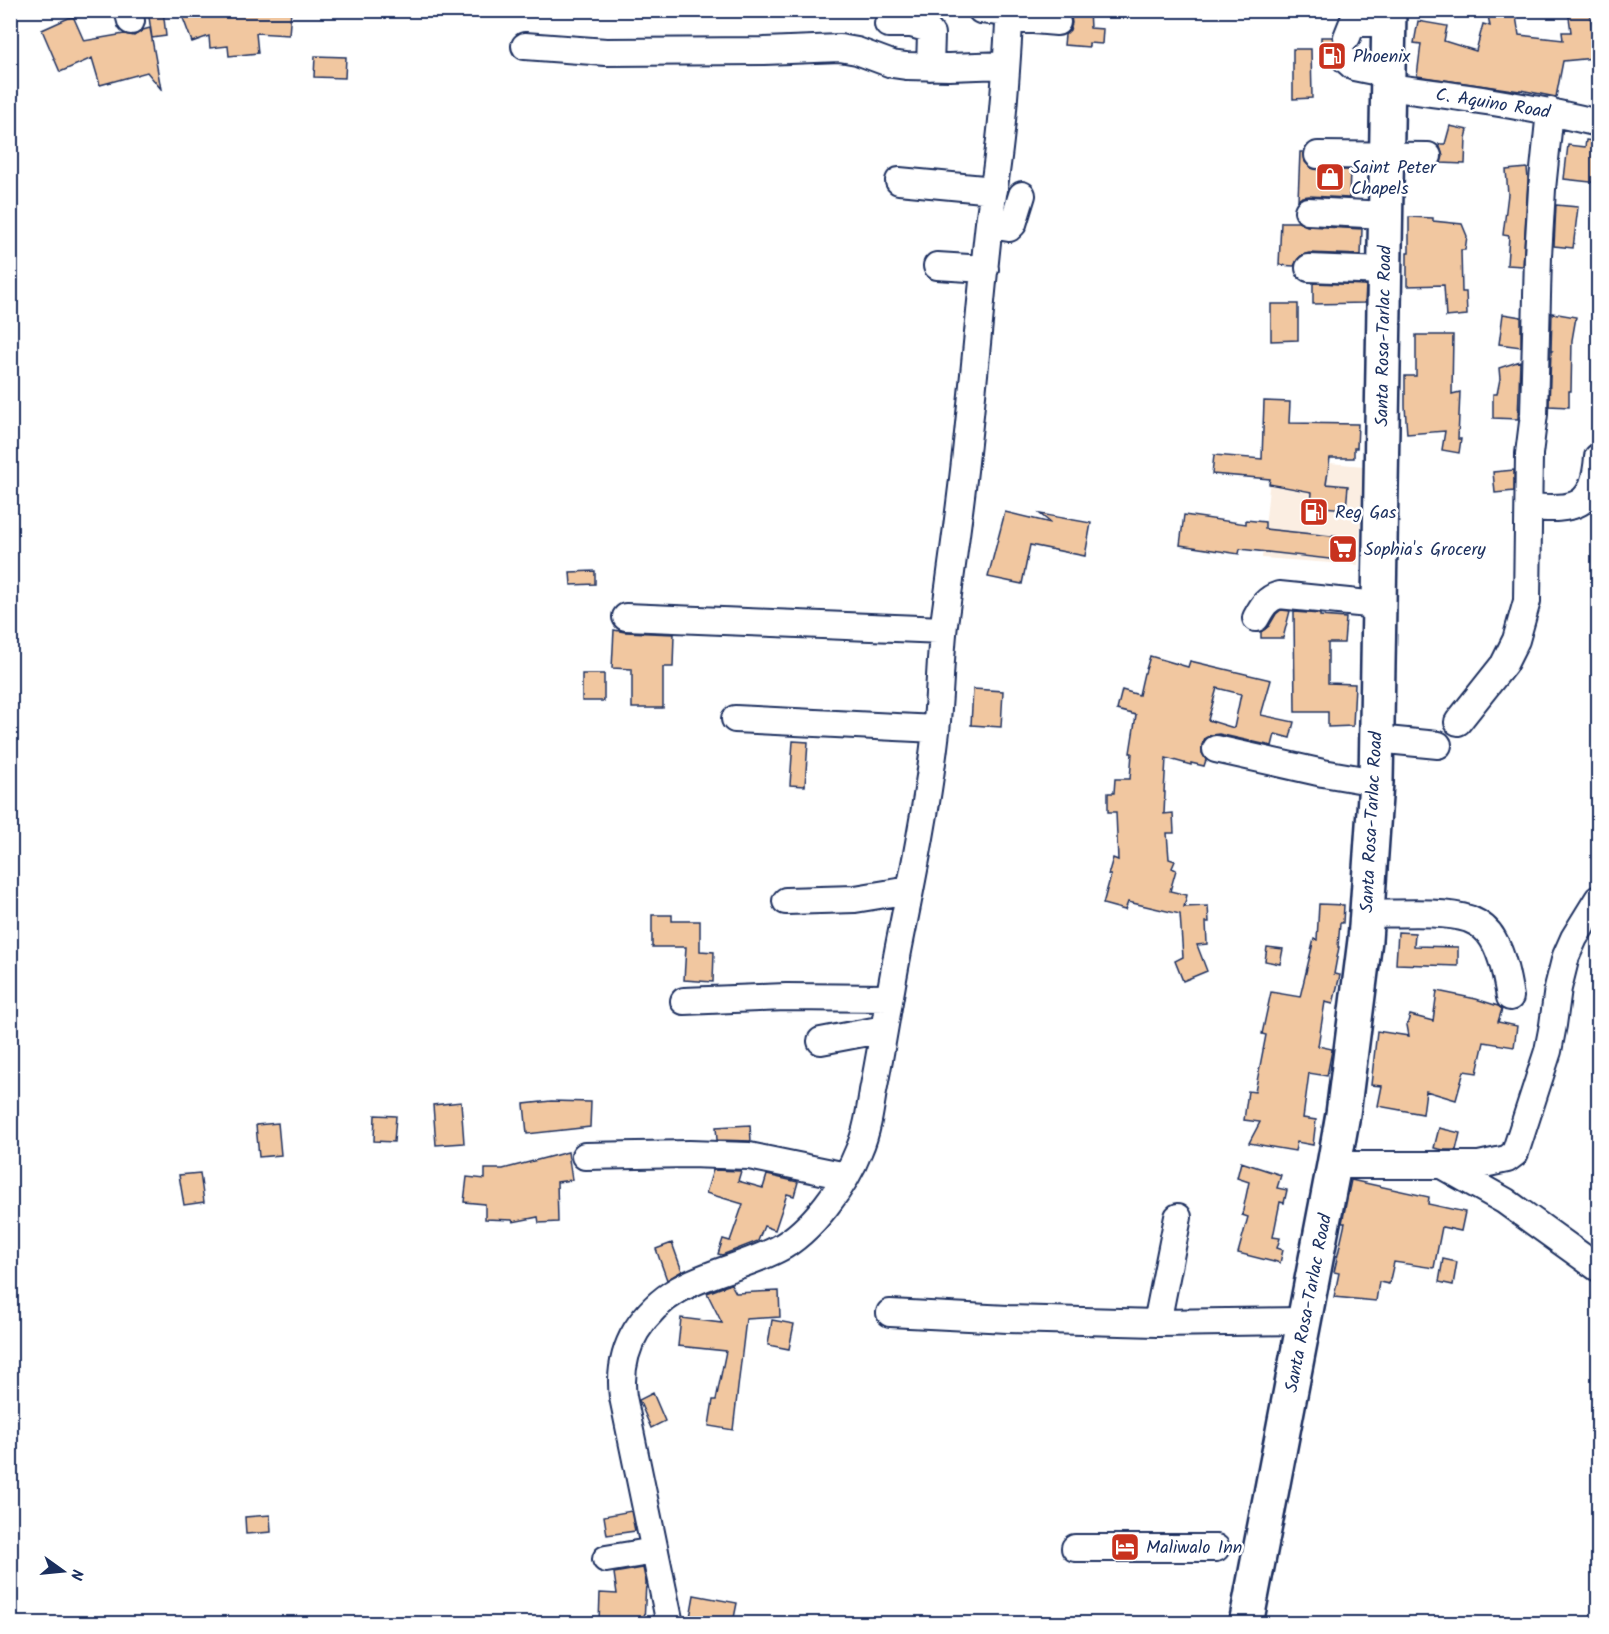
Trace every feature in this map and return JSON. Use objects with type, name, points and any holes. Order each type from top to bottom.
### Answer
[{"type":"highway","name":"Santa Rosa-Tarlac Road","points":[[1246,1623],[1334,1165],[1355,1022],[1367,914],[1376,782],[1389,17]]},
{"type":"street","points":[[981,10],[1057,22]]},
{"type":"street","points":[[670,1623],[622,1389],[624,1361],[630,1341],[650,1311],[677,1290],[694,1281],[780,1248],[809,1225],[846,1176],[863,1139],[924,816],[936,729],[943,630],[967,448],[1000,138],[1010,14]]},
{"type":"street","name":"C. Aquino Road","points":[[1389,17],[1353,21],[1346,48],[1354,68],[1387,81],[1550,111],[1599,123]]},
{"type":"street","points":[[888,24],[910,24],[926,28],[931,34],[930,66]]},
{"type":"street","points":[[525,46],[606,52],[840,48],[857,51],[892,64],[949,68],[1006,65]]},
{"type":"street","points":[[1458,722],[1504,664],[1521,627],[1527,601],[1529,454],[1534,414],[1539,233],[1550,111]]},
{"type":"street","points":[[1318,155],[1428,156]]},
{"type":"street","points":[[899,181],[994,190]]},
{"type":"street","points":[[989,225],[1009,228],[1013,224],[1022,195]]},
{"type":"street","points":[[1308,211],[1386,215]]},
{"type":"street","points":[[937,266],[985,269]]},
{"type":"street","points":[[1309,268],[1384,271]]},
{"type":"street","points":[[1529,507],[1568,507],[1585,500],[1593,487],[1599,458]]},
{"type":"street","points":[[1256,618],[1262,605],[1272,597],[1279,595],[1378,605]]},
{"type":"street","points":[[626,617],[943,630]]},
{"type":"street","points":[[735,719],[936,729]]},
{"type":"street","points":[[1376,739],[1438,745]]},
{"type":"street","points":[[1216,749],[1323,773],[1376,782]]},
{"type":"street","points":[[786,901],[855,899],[910,891]]},
{"type":"street","points":[[1334,1165],[1479,1165],[1507,1159],[1515,1153],[1548,1051],[1558,988],[1566,957],[1574,938],[1599,898]]},
{"type":"street","points":[[1367,914],[1452,916],[1477,923],[1495,941],[1510,997]]},
{"type":"street","points":[[684,1001],[786,997],[889,998]]},
{"type":"street","points":[[821,1041],[884,1029]]},
{"type":"street","points":[[585,1156],[689,1154],[749,1156],[846,1176]]},
{"type":"street","points":[[1440,1165],[1505,1201],[1599,1268]]},
{"type":"street","points":[[1157,1323],[1178,1217]]},
{"type":"street","points":[[890,1313],[1157,1323],[1304,1321]]},
{"type":"street","points":[[1075,1548],[1216,1548]]},
{"type":"street","points":[[606,1559],[655,1551]]},
{"type":"shaded area","name":"Reg Gas","points":[[1272,458],[1364,466],[1358,565],[1262,558]]},
{"type":"building","points":[[148,10],[163,10],[166,36],[152,38]]},
{"type":"building","points":[[180,10],[291,10],[289,35],[256,33],[258,53],[229,56],[228,46],[210,48],[209,36],[192,42]]},
{"type":"building","points":[[1066,10],[1089,10],[1090,28],[1103,29],[1102,44],[1089,43],[1089,47],[1064,45],[1065,35],[1072,23],[1071,16]]},
{"type":"building","points":[[1487,10],[1515,10],[1519,35],[1563,40],[1562,32],[1571,32],[1568,10],[1590,10],[1594,58],[1563,61],[1556,97],[1417,76],[1421,44],[1414,43],[1418,21],[1447,26],[1444,41],[1476,51],[1483,24],[1490,26]]},
{"type":"building","points":[[73,16],[84,41],[124,34],[134,36],[150,28],[161,89],[147,72],[100,85],[92,58],[60,72],[42,30]]},
{"type":"building","points":[[1321,37],[1332,37],[1338,48],[1334,51],[1331,60],[1321,60]]},
{"type":"building","points":[[1293,49],[1311,49],[1312,98],[1293,99]]},
{"type":"building","points":[[315,56],[346,57],[345,78],[314,77]]},
{"type":"building","points":[[1450,126],[1468,130],[1465,164],[1441,163],[1443,156],[1439,144],[1445,144]]},
{"type":"building","points":[[1586,140],[1599,142],[1599,183],[1564,179],[1568,145],[1585,147]]},
{"type":"building","points":[[1300,152],[1304,152],[1305,162],[1311,168],[1350,170],[1349,198],[1309,196],[1298,200]]},
{"type":"building","points":[[1527,168],[1523,266],[1507,265],[1509,236],[1503,235],[1508,194],[1506,170]]},
{"type":"building","points":[[1556,205],[1578,207],[1573,248],[1554,246]]},
{"type":"building","points":[[1409,217],[1433,218],[1433,221],[1462,224],[1467,236],[1465,250],[1461,250],[1462,292],[1466,292],[1467,315],[1446,317],[1444,285],[1407,286]]},
{"type":"building","points":[[1281,222],[1362,229],[1361,255],[1309,253],[1302,255],[1294,266],[1279,265]]},
{"type":"building","points":[[1313,283],[1366,285],[1365,303],[1313,304]]},
{"type":"building","points":[[1271,304],[1298,304],[1298,340],[1271,341]]},
{"type":"building","points":[[1552,313],[1576,317],[1572,340],[1569,407],[1549,406]]},
{"type":"building","points":[[1503,314],[1521,317],[1521,347],[1499,344]]},
{"type":"building","points":[[1416,335],[1453,335],[1452,394],[1460,392],[1459,453],[1442,450],[1445,431],[1407,434],[1405,376],[1416,376]]},
{"type":"building","points":[[1520,361],[1518,419],[1493,418],[1493,394],[1497,394],[1500,379],[1499,368]]},
{"type":"building","points":[[1264,401],[1290,402],[1289,423],[1358,424],[1357,448],[1354,448],[1354,458],[1330,458],[1326,484],[1348,486],[1346,509],[1323,507],[1321,521],[1310,520],[1312,492],[1269,484],[1270,479],[1212,474],[1214,455],[1262,459]]},
{"type":"building","points":[[1514,470],[1514,491],[1495,493],[1493,472]]},
{"type":"building","points":[[1005,512],[1051,523],[1040,514],[1091,523],[1085,556],[1030,545],[1022,584],[988,577]]},
{"type":"building","points":[[1184,515],[1246,524],[1246,520],[1265,522],[1265,529],[1350,538],[1347,561],[1240,549],[1239,554],[1180,545]]},
{"type":"building","points":[[595,571],[595,584],[571,585],[570,572]]},
{"type":"building","points":[[1281,610],[1290,611],[1283,638],[1261,638],[1261,632],[1269,626]]},
{"type":"building","points":[[1294,612],[1346,618],[1344,643],[1328,643],[1328,683],[1355,684],[1353,726],[1328,727],[1328,712],[1295,712]]},
{"type":"building","points":[[614,630],[674,634],[673,667],[663,667],[663,708],[632,708],[632,669],[612,668]]},
{"type":"building","points":[[1150,656],[1188,667],[1190,661],[1271,680],[1261,715],[1294,722],[1290,738],[1275,734],[1272,746],[1219,734],[1211,735],[1205,738],[1202,745],[1202,753],[1206,760],[1204,766],[1166,758],[1164,814],[1173,813],[1174,833],[1167,833],[1169,859],[1175,861],[1172,868],[1176,870],[1170,891],[1187,895],[1184,907],[1208,906],[1207,944],[1197,945],[1207,971],[1183,981],[1175,961],[1183,957],[1180,914],[1128,902],[1125,910],[1103,904],[1113,858],[1118,860],[1116,812],[1108,812],[1108,793],[1114,793],[1115,779],[1130,779],[1132,753],[1130,753],[1136,715],[1117,710],[1122,690],[1139,695]],"holes":[[[1217,688],[1241,694],[1234,728],[1208,720]]]},
{"type":"building","points":[[582,674],[604,674],[604,701],[582,701]]},
{"type":"building","points":[[973,689],[1003,691],[1001,727],[971,725]]},
{"type":"building","points":[[793,741],[808,742],[805,786],[790,785]]},
{"type":"building","points":[[1319,904],[1344,905],[1334,974],[1340,975],[1333,1004],[1325,1002],[1318,1046],[1332,1049],[1327,1076],[1309,1073],[1303,1118],[1316,1120],[1313,1145],[1297,1142],[1295,1151],[1249,1143],[1260,1122],[1244,1120],[1248,1091],[1255,1092],[1266,1035],[1262,1034],[1271,992],[1300,997],[1314,939],[1317,940]]},
{"type":"building","points":[[652,915],[672,915],[672,921],[700,921],[700,951],[714,952],[713,982],[684,980],[686,947],[652,947]]},
{"type":"building","points":[[1398,932],[1415,933],[1414,946],[1458,947],[1458,966],[1396,964]]},
{"type":"building","points":[[1267,947],[1283,949],[1280,964],[1265,961]]},
{"type":"building","points":[[1437,991],[1498,1006],[1502,1009],[1498,1022],[1517,1026],[1514,1047],[1484,1042],[1477,1073],[1464,1071],[1456,1100],[1426,1091],[1423,1114],[1378,1106],[1382,1086],[1371,1085],[1377,1031],[1409,1036],[1407,1025],[1410,1015],[1433,1021]]},
{"type":"building","points":[[551,1101],[591,1102],[590,1127],[527,1134],[524,1104]]},
{"type":"building","points":[[461,1102],[464,1143],[436,1145],[433,1105]]},
{"type":"building","points":[[375,1115],[396,1116],[394,1142],[374,1141]]},
{"type":"building","points":[[278,1123],[281,1155],[259,1157],[256,1125]]},
{"type":"building","points":[[750,1125],[751,1141],[717,1140],[716,1127]]},
{"type":"building","points":[[1439,1128],[1460,1133],[1456,1150],[1434,1148]]},
{"type":"building","points":[[568,1152],[572,1180],[557,1182],[558,1222],[539,1223],[538,1217],[513,1222],[512,1220],[485,1219],[485,1204],[464,1202],[467,1177],[485,1179],[485,1169],[503,1169]]},
{"type":"building","points":[[1241,1162],[1281,1175],[1277,1188],[1287,1190],[1284,1203],[1280,1202],[1273,1237],[1280,1238],[1277,1248],[1283,1250],[1280,1263],[1238,1253],[1248,1217],[1242,1215],[1249,1182],[1237,1178]]},
{"type":"building","points":[[713,1170],[741,1171],[738,1181],[763,1188],[767,1175],[798,1182],[794,1196],[787,1194],[775,1230],[764,1226],[758,1241],[722,1255],[718,1254],[723,1239],[730,1241],[743,1204],[706,1193]]},
{"type":"building","points":[[200,1173],[204,1202],[184,1205],[179,1175]]},
{"type":"building","points":[[1351,1180],[1429,1197],[1428,1204],[1465,1212],[1461,1231],[1442,1227],[1434,1268],[1394,1262],[1389,1284],[1379,1282],[1376,1301],[1334,1297],[1339,1273],[1334,1272],[1345,1223],[1342,1223]]},
{"type":"building","points":[[672,1243],[682,1271],[667,1280],[656,1249]]},
{"type":"building","points":[[1443,1259],[1457,1262],[1453,1285],[1439,1282]]},
{"type":"building","points":[[731,1284],[736,1293],[779,1291],[780,1317],[746,1319],[733,1430],[709,1426],[713,1400],[716,1400],[726,1351],[678,1346],[681,1318],[722,1323],[707,1293]]},
{"type":"building","points":[[772,1320],[794,1324],[789,1349],[768,1345]]},
{"type":"building","points":[[653,1393],[665,1421],[651,1428],[639,1400]]},
{"type":"building","points":[[631,1511],[635,1531],[607,1535],[604,1516]]},
{"type":"building","points":[[270,1515],[271,1532],[246,1534],[245,1517]]},
{"type":"building","points":[[643,1568],[646,1582],[644,1623],[599,1623],[600,1593],[617,1594],[614,1573]]},
{"type":"building","points":[[694,1595],[737,1603],[733,1623],[689,1623]]},
{"type":"place","name":"Phoenix","points":[[1332,56]]},
{"type":"place","name":"Saint Peter Chapels","points":[[1330,177]]},
{"type":"place","name":"Reg Gas","points":[[1314,512]]},
{"type":"place","name":"Sophia's Grocery","points":[[1343,549]]},
{"type":"place","name":"Maliwalo Inn","points":[[1125,1547]]}]
